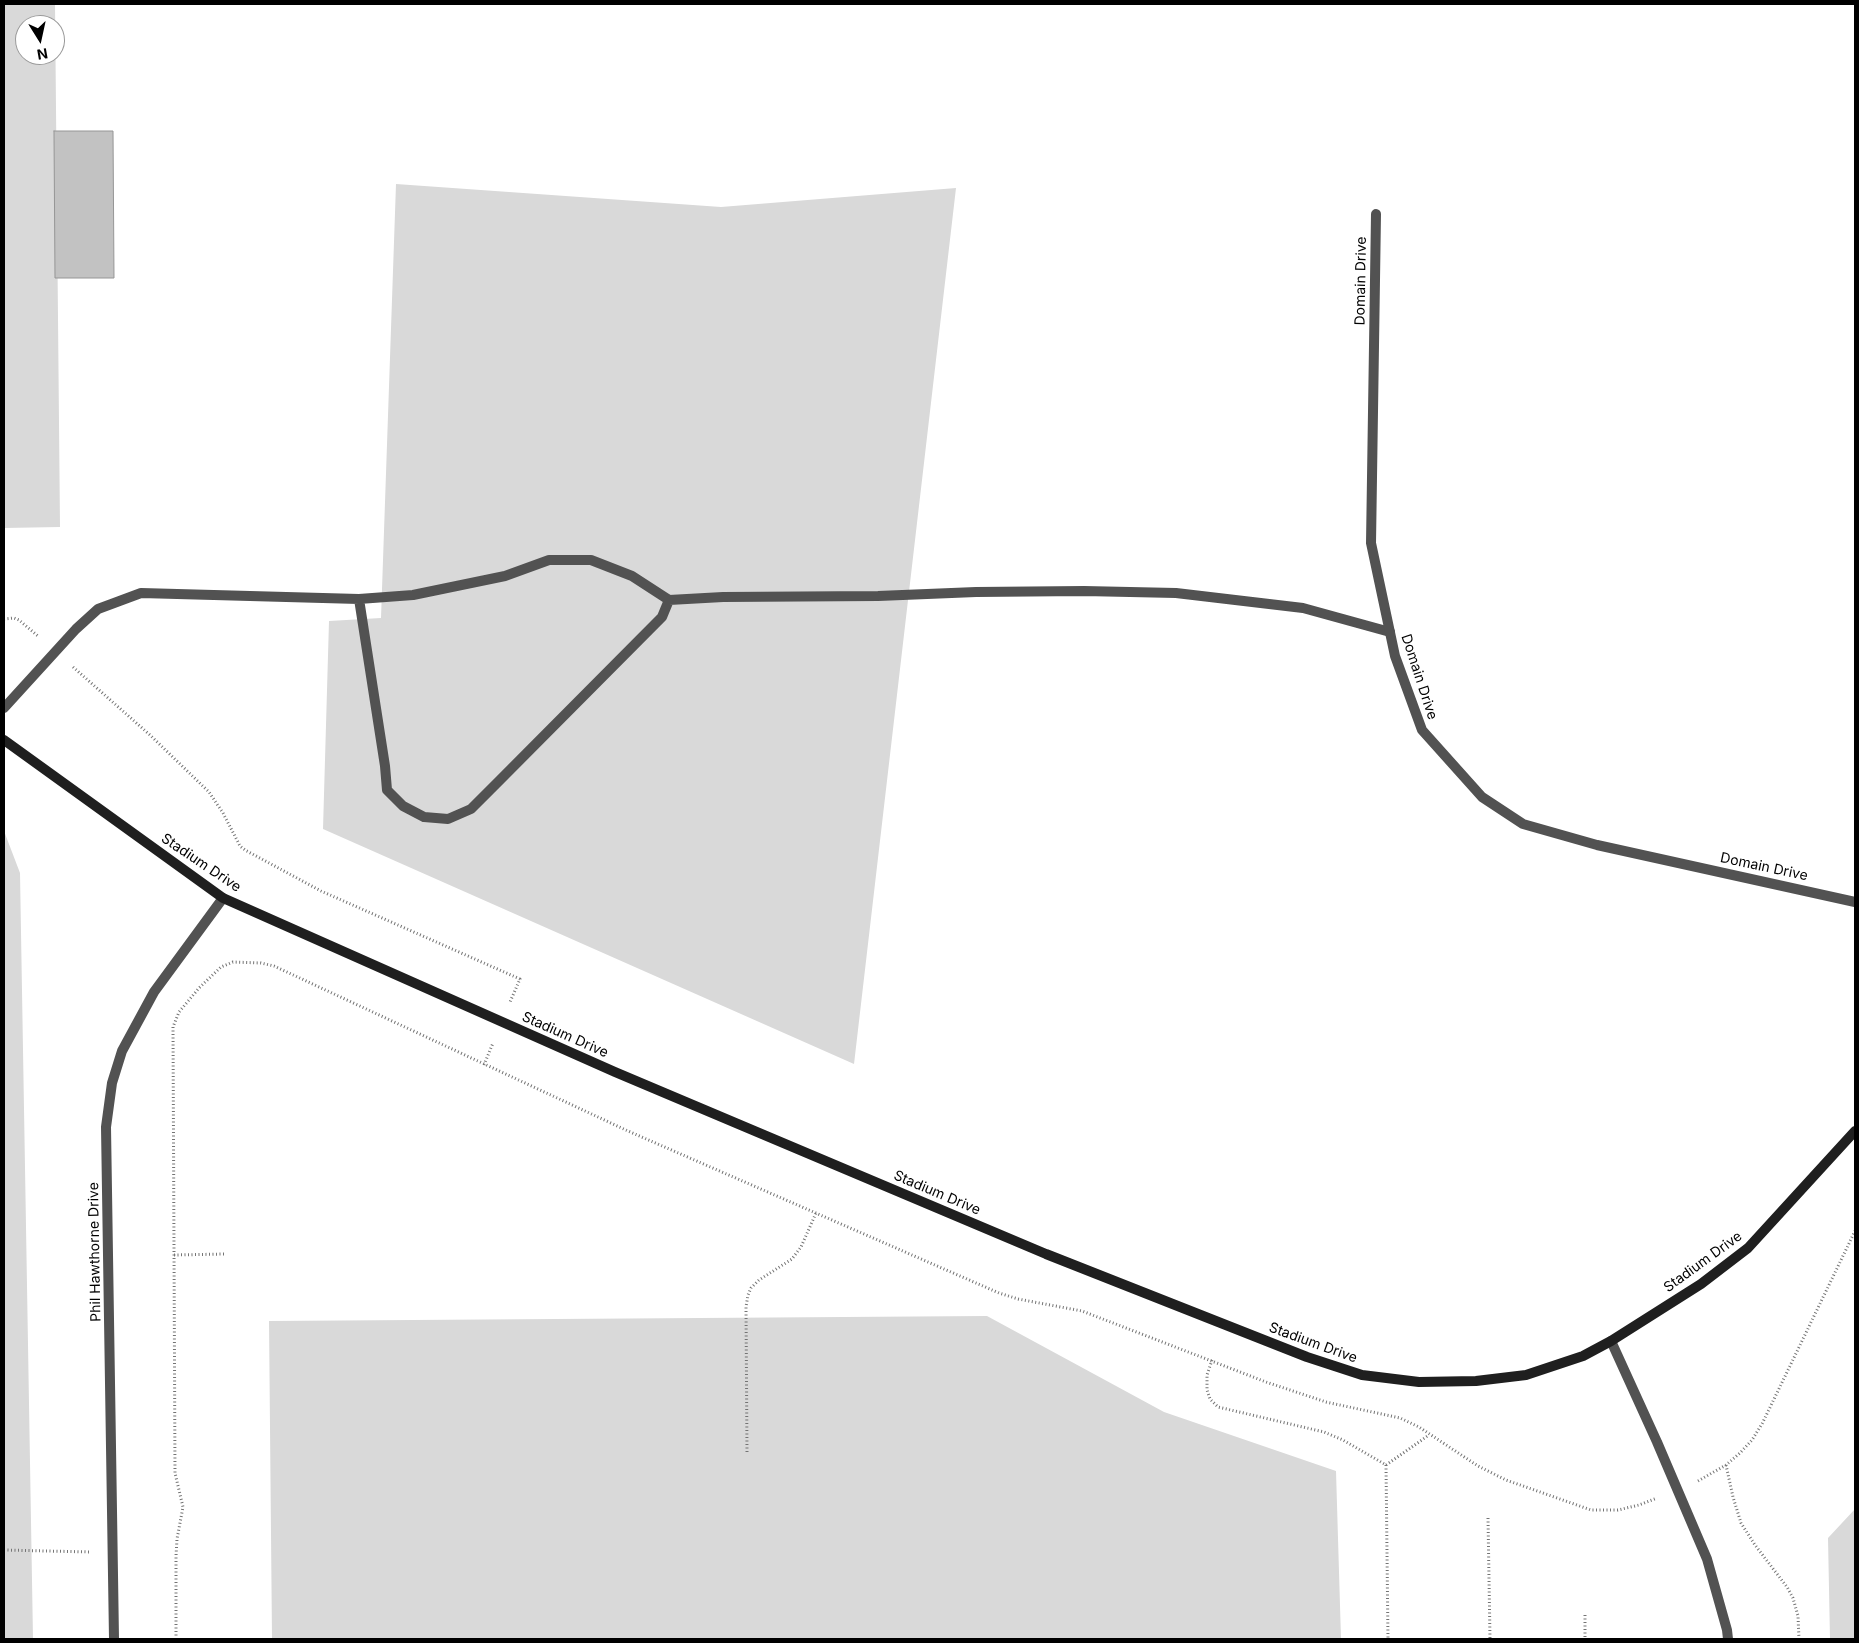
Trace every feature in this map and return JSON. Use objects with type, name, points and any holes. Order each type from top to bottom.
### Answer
[{"type":"main road","name":"Stadium Drive","points":[[4,740],[223,898],[615,1072],[1037,1250],[1306,1357],[1362,1375],[1419,1382],[1476,1381],[1526,1375],[1583,1356],[1611,1341],[1701,1284],[1748,1248],[1855,1132]]},
{"type":"street","name":"Domain Drive","points":[[1376,214],[1371,543],[1395,656],[1422,730],[1482,797],[1523,824],[1597,845],[1855,902]]},
{"type":"street","points":[[4,708],[76,629],[98,609],[141,593],[358,599],[413,595],[505,576],[549,560],[591,560],[632,576],[669,600],[723,596],[878,596],[1084,590],[1176,593],[1303,608],[1390,632]]},
{"type":"street","points":[[358,599],[386,766],[387,790],[403,806],[424,817],[448,819],[471,809],[662,616],[669,600]]},
{"type":"street","name":"Phil Hawthorne Drive","points":[[114,1639],[106,1127],[112,1083],[122,1051],[154,992],[223,898]]},
{"type":"street","points":[[1611,1341],[1657,1442],[1706,1559],[1728,1639]]},
{"type":"path","points":[[4,619],[14,618],[28,628]]},
{"type":"path","points":[[72,666],[150,735],[209,792],[223,813],[240,846],[245,850],[321,891],[520,979]]},
{"type":"path","points":[[176,1639],[176,1556],[183,1507],[175,1473],[173,1027],[179,1012],[199,988],[213,973],[233,962],[261,963],[274,966],[628,1131],[999,1293],[1018,1299],[1082,1311],[1266,1382],[1326,1402],[1400,1418],[1485,1470],[1559,1500],[1591,1510],[1605,1512],[1639,1505]]},
{"type":"path","points":[[747,1452],[746,1307],[748,1296],[751,1288],[759,1280],[792,1259],[802,1247],[816,1213]]},
{"type":"path","points":[[1701,1480],[1726,1465],[1752,1440],[1762,1424],[1855,1231]]},
{"type":"path","points":[[174,1255],[225,1254]]},
{"type":"path","points":[[1212,1360],[1207,1375],[1206,1390],[1210,1399],[1218,1407],[1324,1432],[1343,1440],[1386,1464]]},
{"type":"path","points":[[1386,1464],[1430,1435]]},
{"type":"path","points":[[1386,1464],[1388,1639]]},
{"type":"path","points":[[1726,1465],[1741,1523],[1755,1546],[1794,1598],[1798,1616],[1799,1639]]},
{"type":"path","points":[[1488,1518],[1490,1639]]},
{"type":"path","points":[[4,1550],[114,1552]]},
{"type":"path","points":[[1585,1615],[1585,1639]]},
{"type":"shaded area","points":[[4,4],[55,4],[55,15],[15,15],[15,65],[56,65],[60,527],[4,528]]},
{"type":"shaded area","points":[[396,184],[721,207],[956,188],[854,1064],[323,829],[329,621],[381,618]]},
{"type":"shaded area","points":[[4,831],[20,873],[33,1639],[4,1639]]},
{"type":"shaded area","points":[[987,1316],[1164,1412],[1336,1471],[1341,1639],[272,1639],[269,1321]]},
{"type":"shaded area","points":[[1855,1509],[1855,1639],[1830,1639],[1828,1538]]},
{"type":"building","points":[[54,131],[113,131],[114,278],[55,278]]}]
